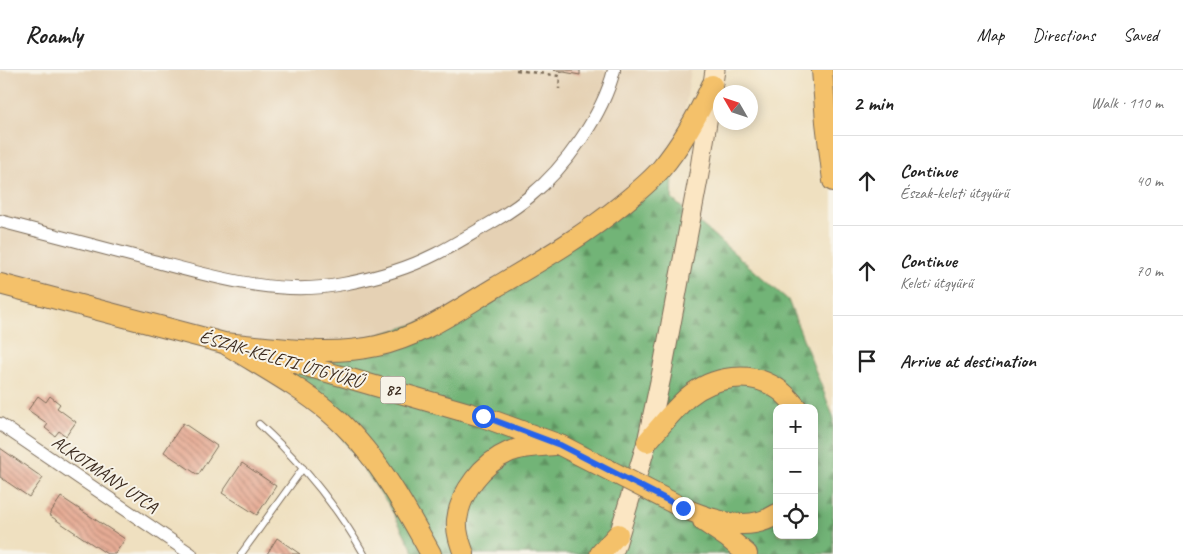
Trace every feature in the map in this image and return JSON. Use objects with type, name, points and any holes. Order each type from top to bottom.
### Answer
[{"type":"main road","points":[[822,70],[833,181]]},
{"type":"main road","points":[[613,554],[619,544],[647,442],[661,377],[717,75]]},
{"type":"main road","points":[[223,343],[323,352],[347,350],[378,346],[437,322],[535,264],[600,222],[634,195],[660,170],[685,135],[717,75]]},
{"type":"main road","name":"ÉSZAK-KELETI ÚTGYŰRŰ","points":[[0,284],[223,343],[483,416],[560,445]]},
{"type":"main road","points":[[223,343],[280,376],[329,412],[349,432],[390,484],[431,554]]},
{"type":"main road","points":[[647,442],[689,396],[701,388],[723,379],[746,378],[764,382],[776,387],[794,404]]},
{"type":"main road","points":[[464,554],[458,534],[457,519],[470,485],[485,466],[510,451],[560,445]]},
{"type":"main road","name":"82","points":[[560,445],[683,508],[728,538],[747,554]]},
{"type":"main road","points":[[683,508],[733,524],[756,523],[773,516]]},
{"type":"main road","points":[[600,554],[619,544]]},
{"type":"main road","points":[[606,554],[619,544]]},
{"type":"street","points":[[0,221],[172,266],[266,287],[310,288],[357,281],[396,271],[436,254],[500,218],[529,197],[552,176],[592,120],[610,88],[614,70]]},
{"type":"street","name":"ALKOTMÁNY UTCA","points":[[0,424],[191,554]]},
{"type":"lane","points":[[259,424],[303,468],[336,509],[364,554]]},
{"type":"lane","points":[[241,554],[303,468]]},
{"type":"path","points":[[516,70],[560,76],[559,89]]},
{"type":"shaded area","points":[[0,70],[691,70],[671,199],[674,149],[613,210],[443,316],[326,350],[267,357],[0,278]]},
{"type":"green space","points":[[674,148],[672,199],[788,300],[833,416],[833,554],[415,554],[389,505],[328,418],[267,357],[326,350],[443,316],[613,210]]},
{"type":"building","points":[[553,70],[580,70],[580,75]]},
{"type":"building","points":[[38,396],[46,402],[50,396],[60,404],[57,408],[76,422],[66,436],[59,431],[55,436],[45,428],[48,424],[28,410]]},
{"type":"building","points":[[183,423],[217,446],[198,475],[164,452]]},
{"type":"building","points":[[0,448],[43,478],[29,497],[0,477]]},
{"type":"building","points":[[242,463],[276,486],[257,515],[222,493]]},
{"type":"building","points":[[61,497],[125,539],[115,554],[107,554],[49,515]]},
{"type":"building","points":[[277,538],[300,554],[267,554]]},
{"type":"route","points":[[483,416],[560,445],[683,508]]}]
